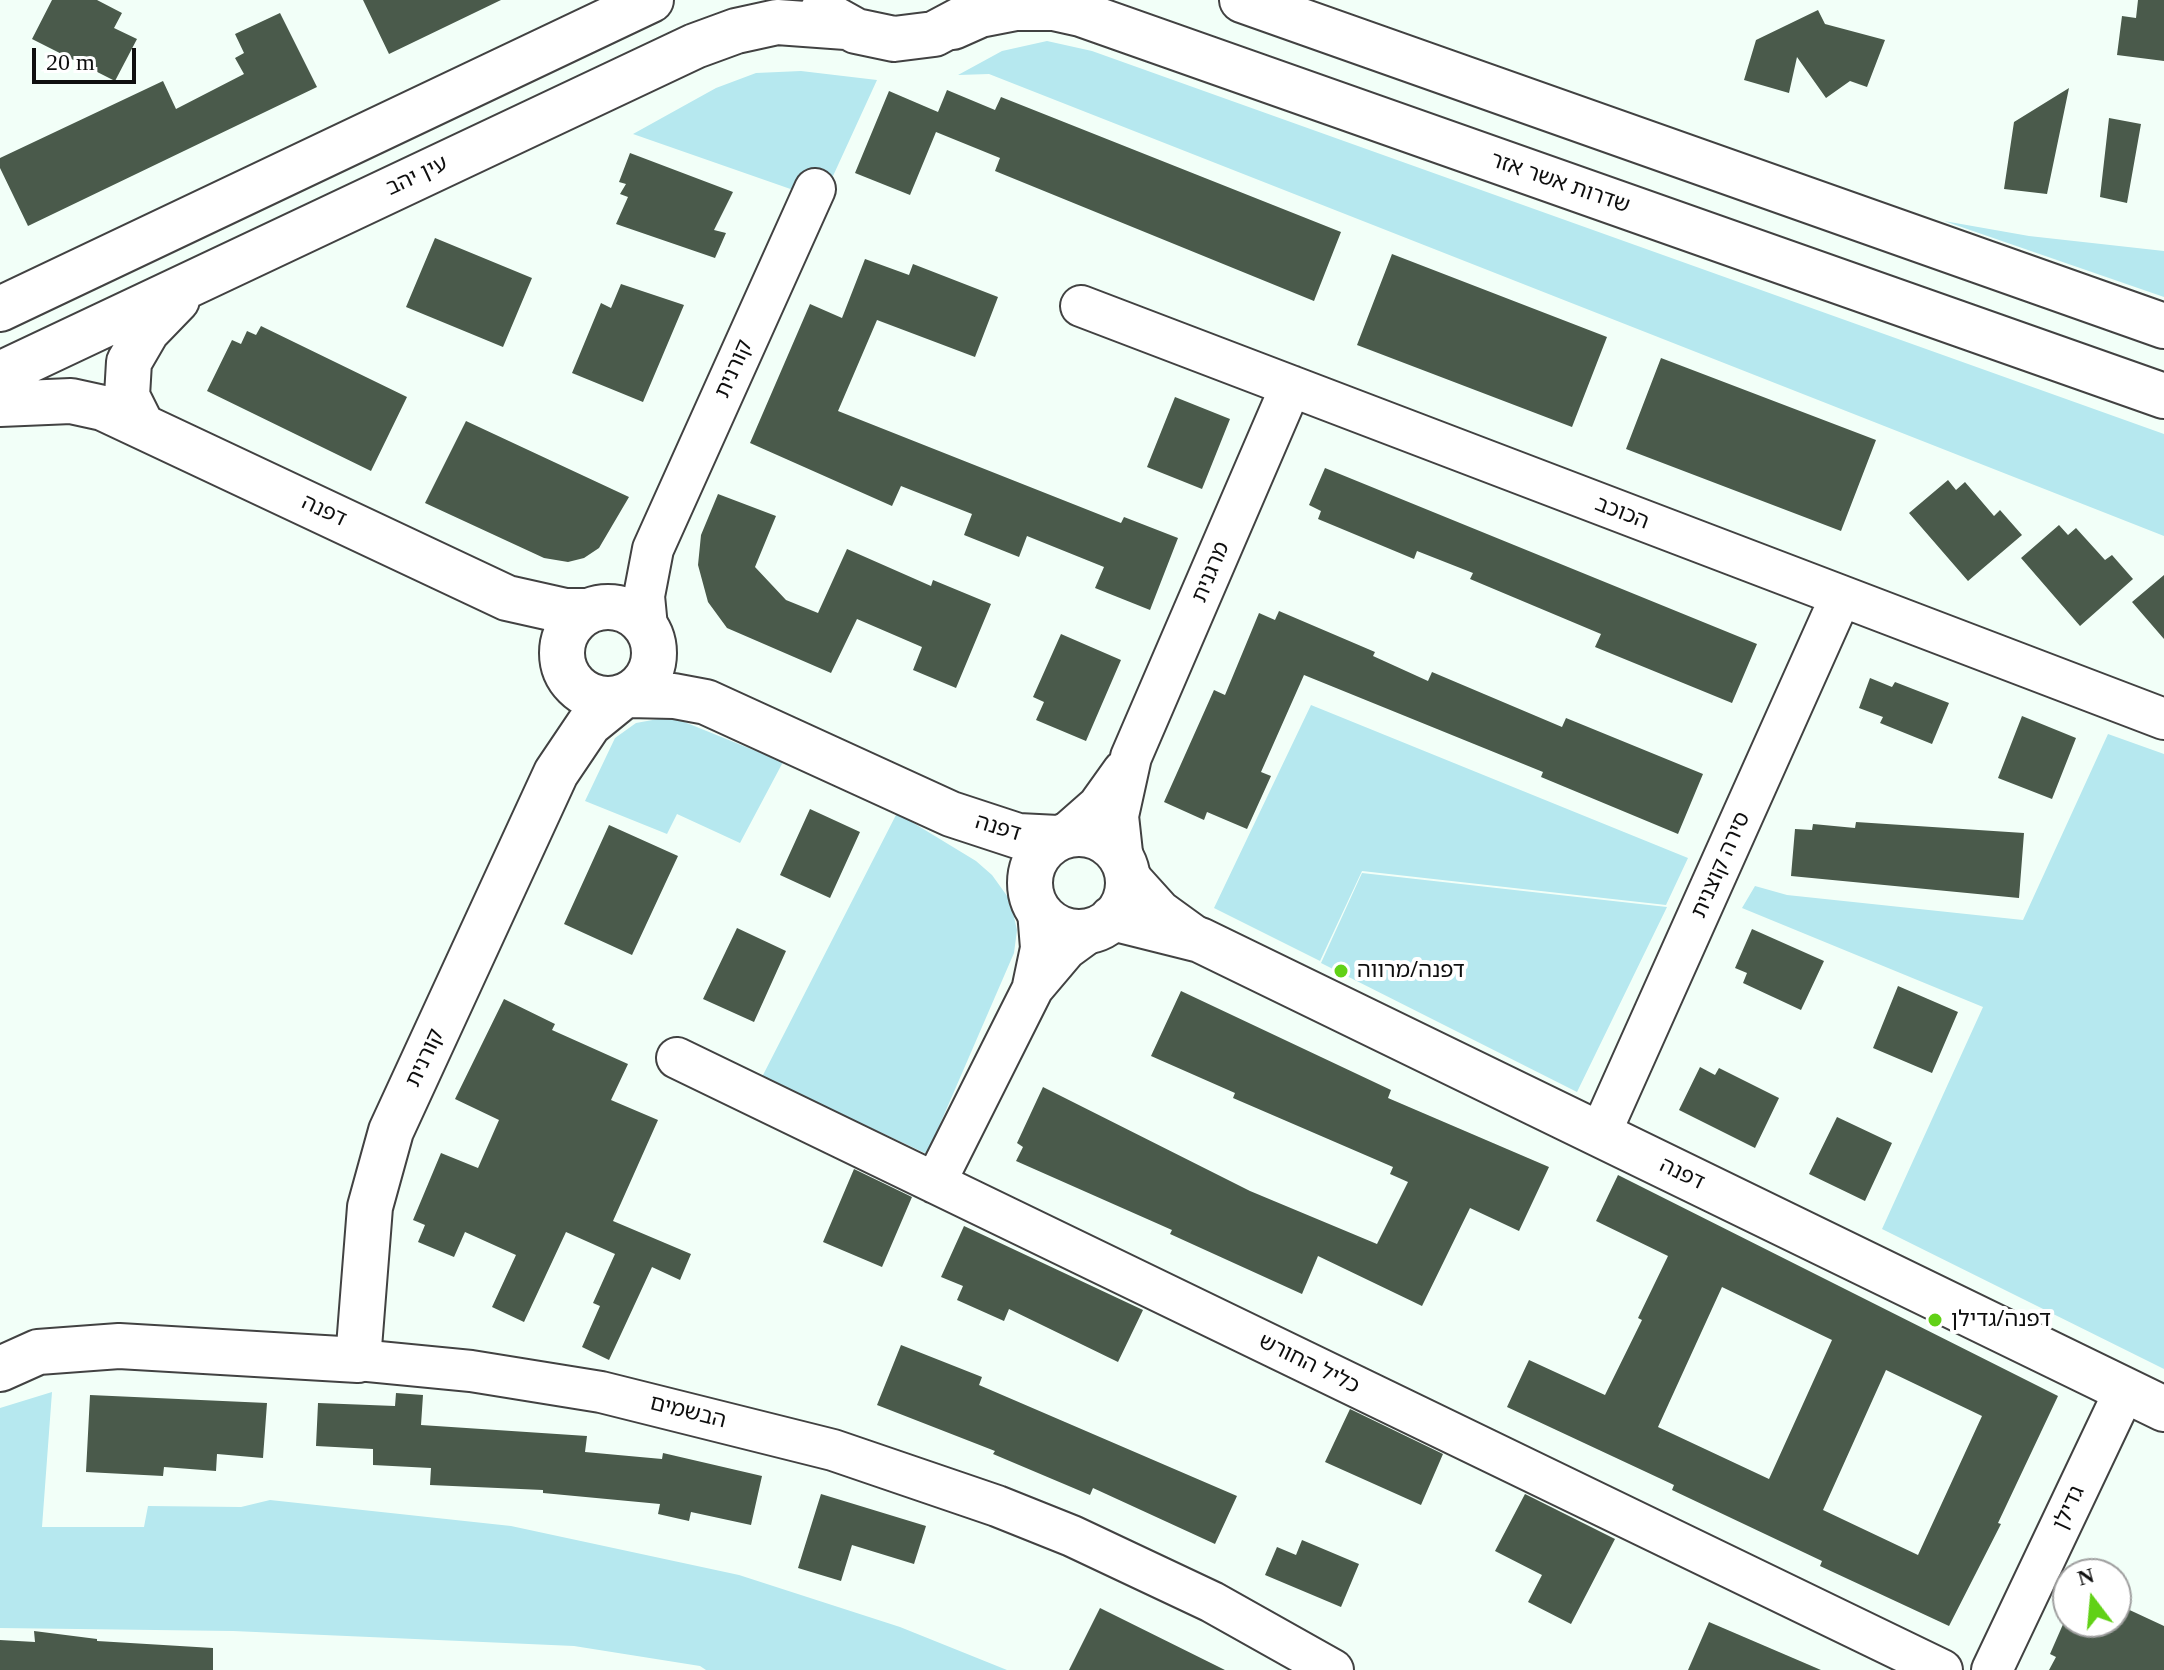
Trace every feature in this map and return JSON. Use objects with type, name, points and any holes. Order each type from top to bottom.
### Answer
[{"type":"street","points":[[0,309],[651,0]]},
{"type":"street","points":[[809,0],[846,27]]},
{"type":"street","points":[[953,27],[990,0]]},
{"type":"street","points":[[1242,0],[2164,326]]},
{"type":"street","name":"שדרות אשר אזר","points":[[846,27],[894,39],[934,34],[980,15],[1016,8],[1054,8],[1081,14],[2164,396]]},
{"type":"street","name":"עין יהב","points":[[0,374],[715,38],[777,22],[846,27]]},
{"type":"street","name":"קורנית","points":[[594,610],[628,585],[653,549],[815,189]]},
{"type":"street","points":[[141,424],[127,396],[127,374],[133,351],[147,331],[195,282]]},
{"type":"street","name":"הכוכב","points":[[1081,306],[2164,719]]},
{"type":"street","name":"מרגנית","points":[[1062,837],[1098,806],[1131,757],[1291,386]]},
{"type":"street","name":"דפנה","points":[[0,404],[71,401],[103,408],[507,598],[565,611],[594,610]]},
{"type":"street","name":"קורנית","points":[[650,634],[644,596],[653,549]]},
{"type":"street","name":"סירה קוצנית","points":[[1600,1134],[1841,596]]},
{"type":"street","name":"דפנה","points":[[507,598],[540,626],[563,663]]},
{"type":"street","points":[[594,610],[624,610],[650,634],[651,669],[640,687],[624,696],[599,699],[570,680],[563,663],[568,631],[594,610]]},
{"type":"street","name":"דפנה","points":[[650,634],[681,682],[714,706]]},
{"type":"street","name":"קורנית","points":[[556,773],[565,723],[563,663]]},
{"type":"street","name":"קורנית","points":[[358,1360],[366,1232],[382,1156],[556,773],[589,724],[624,696]]},
{"type":"street","name":"דפנה","points":[[624,696],[682,697],[714,706],[940,809],[1018,836],[1062,837]]},
{"type":"street","name":"מרגנית","points":[[1125,865],[1118,816],[1131,757]]},
{"type":"street","name":"דפנה","points":[[940,809],[994,846],[1034,900]]},
{"type":"street","points":[[935,1183],[1033,988],[1066,949],[1102,924],[1127,892],[1125,865],[1103,840],[1081,833],[1062,837],[1036,859],[1034,900],[1041,948],[1033,988]]},
{"type":"street","name":"דפנה","points":[[1125,865],[1132,880],[1160,911],[1200,940],[2164,1409]]},
{"type":"street","points":[[1034,900],[1062,929],[1102,924]]},
{"type":"street","name":"דפנה","points":[[1102,924],[1200,940]]},
{"type":"street","name":"כליל החורש","points":[[677,1058],[1942,1670]]},
{"type":"street","name":"הבשמים","points":[[0,1369],[38,1352],[119,1346],[358,1360],[471,1371],[601,1392],[743,1425],[847,1455],[957,1492],[1072,1536],[1212,1602],[1333,1670]]},
{"type":"street","name":"גדילן","points":[[1992,1670],[2125,1390]]},
{"type":"shaded area","points":[[1047,41],[1092,51],[2164,434],[2164,536],[989,74],[958,75],[1002,51]]},
{"type":"shaded area","points":[[801,71],[877,80],[822,200],[633,134],[716,88],[756,73]]},
{"type":"shaded area","points":[[1944,221],[2029,236],[2164,251],[2164,297]]},
{"type":"shaded area","points":[[1311,705],[1688,858],[1666,905],[1362,871],[1320,961],[1214,908]]},
{"type":"shaded area","points":[[677,719],[783,762],[740,843],[677,814],[667,834],[585,801],[615,738],[636,723]]},
{"type":"shaded area","points":[[2108,734],[2164,754],[2164,1369],[1882,1229],[1983,1007],[1742,908],[1755,886],[1787,895],[2023,920]]},
{"type":"shaded area","points":[[897,813],[976,861],[992,875],[1010,900],[1017,930],[1014,953],[927,1154],[762,1077]]},
{"type":"shaded area","points":[[1362,873],[1667,907],[1577,1092],[1321,963]]},
{"type":"shaded area","points":[[52,1392],[42,1527],[144,1527],[148,1506],[241,1507],[270,1500],[511,1526],[739,1575],[900,1627],[1007,1670],[706,1670],[700,1666],[574,1646],[233,1631],[0,1628],[0,1408]]},
{"type":"building","points":[[52,0],[97,0],[122,13],[114,28],[137,39],[115,81],[32,39]]},
{"type":"building","points":[[363,0],[501,0],[389,54]]},
{"type":"building","points":[[2138,0],[2164,0],[2164,61],[2117,55],[2122,16],[2136,18]]},
{"type":"building","points":[[1818,10],[1825,24],[1885,40],[1867,87],[1850,81],[1826,98],[1797,57],[1789,93],[1744,80],[1756,40]]},
{"type":"building","points":[[280,13],[317,87],[28,226],[0,168],[0,158],[163,81],[176,109],[244,74],[235,58],[244,53],[235,34]]},
{"type":"building","points":[[2069,88],[2047,194],[2004,189],[2014,122]]},
{"type":"building","points":[[947,90],[995,110],[1001,97],[1341,232],[1314,301],[995,171],[1000,158],[936,132],[910,195],[855,173],[889,91],[938,112]]},
{"type":"building","points":[[2109,118],[2141,124],[2127,203],[2100,197]]},
{"type":"building","points":[[630,153],[733,192],[714,230],[726,233],[715,258],[616,224],[628,197],[620,194],[626,184],[619,182]]},
{"type":"building","points":[[435,238],[532,278],[503,347],[406,307]]},
{"type":"building","points":[[1392,254],[1607,337],[1572,427],[1357,345]]},
{"type":"building","points":[[865,259],[909,275],[913,264],[998,297],[975,357],[877,320],[838,411],[1121,523],[1124,517],[1178,538],[1150,610],[1095,588],[1104,567],[1027,536],[1019,557],[964,535],[972,514],[901,486],[892,506],[750,443],[810,304],[842,318]]},
{"type":"building","points":[[621,284],[684,305],[643,402],[572,373],[601,303],[611,308]]},
{"type":"building","points":[[261,326],[407,397],[371,471],[207,391],[232,340],[241,344],[247,331],[256,335]]},
{"type":"building","points":[[1661,358],[1876,440],[1841,531],[1626,449]]},
{"type":"building","points":[[1175,397],[1230,419],[1202,489],[1147,467]]},
{"type":"building","points":[[466,421],[629,497],[599,548],[584,558],[568,562],[544,558],[425,503]]},
{"type":"building","points":[[1325,468],[1757,644],[1732,703],[1595,647],[1601,634],[1470,579],[1473,573],[1417,551],[1414,559],[1318,519],[1321,511],[1309,505]]},
{"type":"building","points":[[1948,480],[1956,490],[1965,482],[1994,516],[2000,510],[2022,535],[1968,581],[1909,513]]},
{"type":"building","points":[[718,494],[776,516],[755,567],[786,600],[818,613],[847,549],[931,586],[933,580],[991,604],[956,688],[913,670],[922,647],[857,619],[831,673],[727,628],[708,602],[698,565],[701,535]]},
{"type":"building","points":[[2059,525],[2068,535],[2076,528],[2105,560],[2112,555],[2133,579],[2080,626],[2021,558]]},
{"type":"building","points":[[2164,575],[2164,639],[2132,602]]},
{"type":"building","points":[[1279,611],[1375,652],[1373,656],[1428,681],[1432,672],[1562,727],[1566,718],[1703,774],[1678,834],[1541,777],[1543,772],[1304,675],[1261,772],[1271,776],[1247,829],[1207,812],[1204,820],[1164,802],[1214,690],[1225,695],[1259,613],[1275,620]]},
{"type":"building","points":[[1061,634],[1121,660],[1086,741],[1036,720],[1044,702],[1033,697]]},
{"type":"building","points":[[1870,678],[1892,687],[1895,682],[1949,703],[1932,744],[1880,723],[1883,717],[1859,708]]},
{"type":"building","points":[[2022,716],[2076,738],[2052,799],[1998,778]]},
{"type":"building","points":[[810,809],[860,832],[830,898],[780,875]]},
{"type":"building","points":[[1856,822],[2024,833],[2019,898],[1791,876],[1795,829],[1812,830],[1813,824],[1855,828]]},
{"type":"building","points":[[609,825],[678,856],[632,955],[564,924]]},
{"type":"building","points":[[737,928],[786,951],[754,1022],[703,999]]},
{"type":"building","points":[[1752,929],[1824,961],[1801,1010],[1743,983],[1747,973],[1735,968]]},
{"type":"building","points":[[1898,986],[1958,1012],[1932,1073],[1873,1048]]},
{"type":"building","points":[[1181,991],[1391,1090],[1388,1098],[1549,1167],[1519,1231],[1470,1208],[1422,1306],[1318,1256],[1302,1294],[1170,1234],[1172,1230],[1016,1161],[1023,1147],[1017,1143],[1043,1087],[1250,1191],[1377,1244],[1408,1182],[1390,1174],[1393,1167],[1233,1098],[1235,1093],[1151,1056]]},
{"type":"building","points":[[504,999],[555,1024],[552,1030],[628,1064],[611,1100],[658,1120],[613,1221],[691,1254],[680,1280],[652,1267],[609,1360],[582,1347],[600,1306],[593,1303],[615,1254],[566,1232],[524,1322],[492,1307],[516,1255],[465,1232],[454,1257],[418,1242],[425,1225],[413,1220],[441,1153],[478,1168],[499,1120],[455,1099]]},
{"type":"building","points":[[1700,1067],[1715,1075],[1719,1068],[1779,1098],[1755,1148],[1679,1110]]},
{"type":"building","points":[[1837,1117],[1892,1143],[1865,1201],[1809,1174]]},
{"type":"building","points":[[854,1169],[912,1197],[882,1267],[823,1242]]},
{"type":"building","points":[[1618,1175],[2058,1396],[1998,1523],[2001,1524],[1949,1626],[1820,1566],[1822,1561],[1672,1490],[1674,1485],[1507,1407],[1529,1360],[1605,1395],[1642,1320],[1638,1318],[1668,1256],[1596,1221]],"holes":[[[1722,1287],[1832,1340],[1769,1479],[1658,1427]],[[1886,1370],[1982,1416],[1918,1555],[1823,1510]]]},
{"type":"building","points":[[964,1226],[1143,1310],[1118,1362],[1009,1309],[1004,1321],[957,1300],[963,1286],[941,1277]]},
{"type":"building","points":[[901,1345],[982,1377],[979,1385],[1237,1496],[1215,1544],[1093,1488],[1090,1495],[993,1454],[995,1451],[877,1405]]},
{"type":"building","points":[[396,1393],[423,1395],[421,1425],[587,1436],[585,1452],[662,1459],[663,1453],[762,1476],[751,1525],[691,1512],[689,1521],[658,1514],[660,1504],[543,1493],[543,1490],[430,1485],[431,1468],[373,1465],[373,1449],[316,1446],[318,1403],[395,1406]]},
{"type":"building","points":[[90,1395],[267,1403],[263,1458],[217,1454],[216,1471],[164,1467],[163,1476],[86,1472]]},
{"type":"building","points":[[1350,1409],[1443,1454],[1421,1505],[1325,1462]]},
{"type":"building","points":[[821,1494],[926,1526],[914,1564],[852,1545],[841,1581],[798,1568]]},
{"type":"building","points":[[1525,1494],[1615,1539],[1571,1624],[1528,1602],[1542,1575],[1495,1551]]},
{"type":"building","points":[[1302,1540],[1359,1564],[1341,1607],[1265,1575],[1277,1547],[1296,1555]]},
{"type":"building","points":[[1100,1608],[1225,1670],[1069,1670]]},
{"type":"building","points":[[2132,1611],[2164,1626],[2164,1670],[2049,1670],[2056,1657],[2050,1654],[2057,1638],[2132,1638]]},
{"type":"building","points":[[1709,1622],[1821,1670],[1688,1670]]},
{"type":"building","points":[[34,1631],[97,1641],[213,1648],[213,1670],[0,1670],[0,1640],[35,1642]]},
{"type":"place","name":"דפנה/מרווה","points":[[1341,971]]},
{"type":"place","name":"דפנה/גדילן","points":[[1935,1320]]}]
